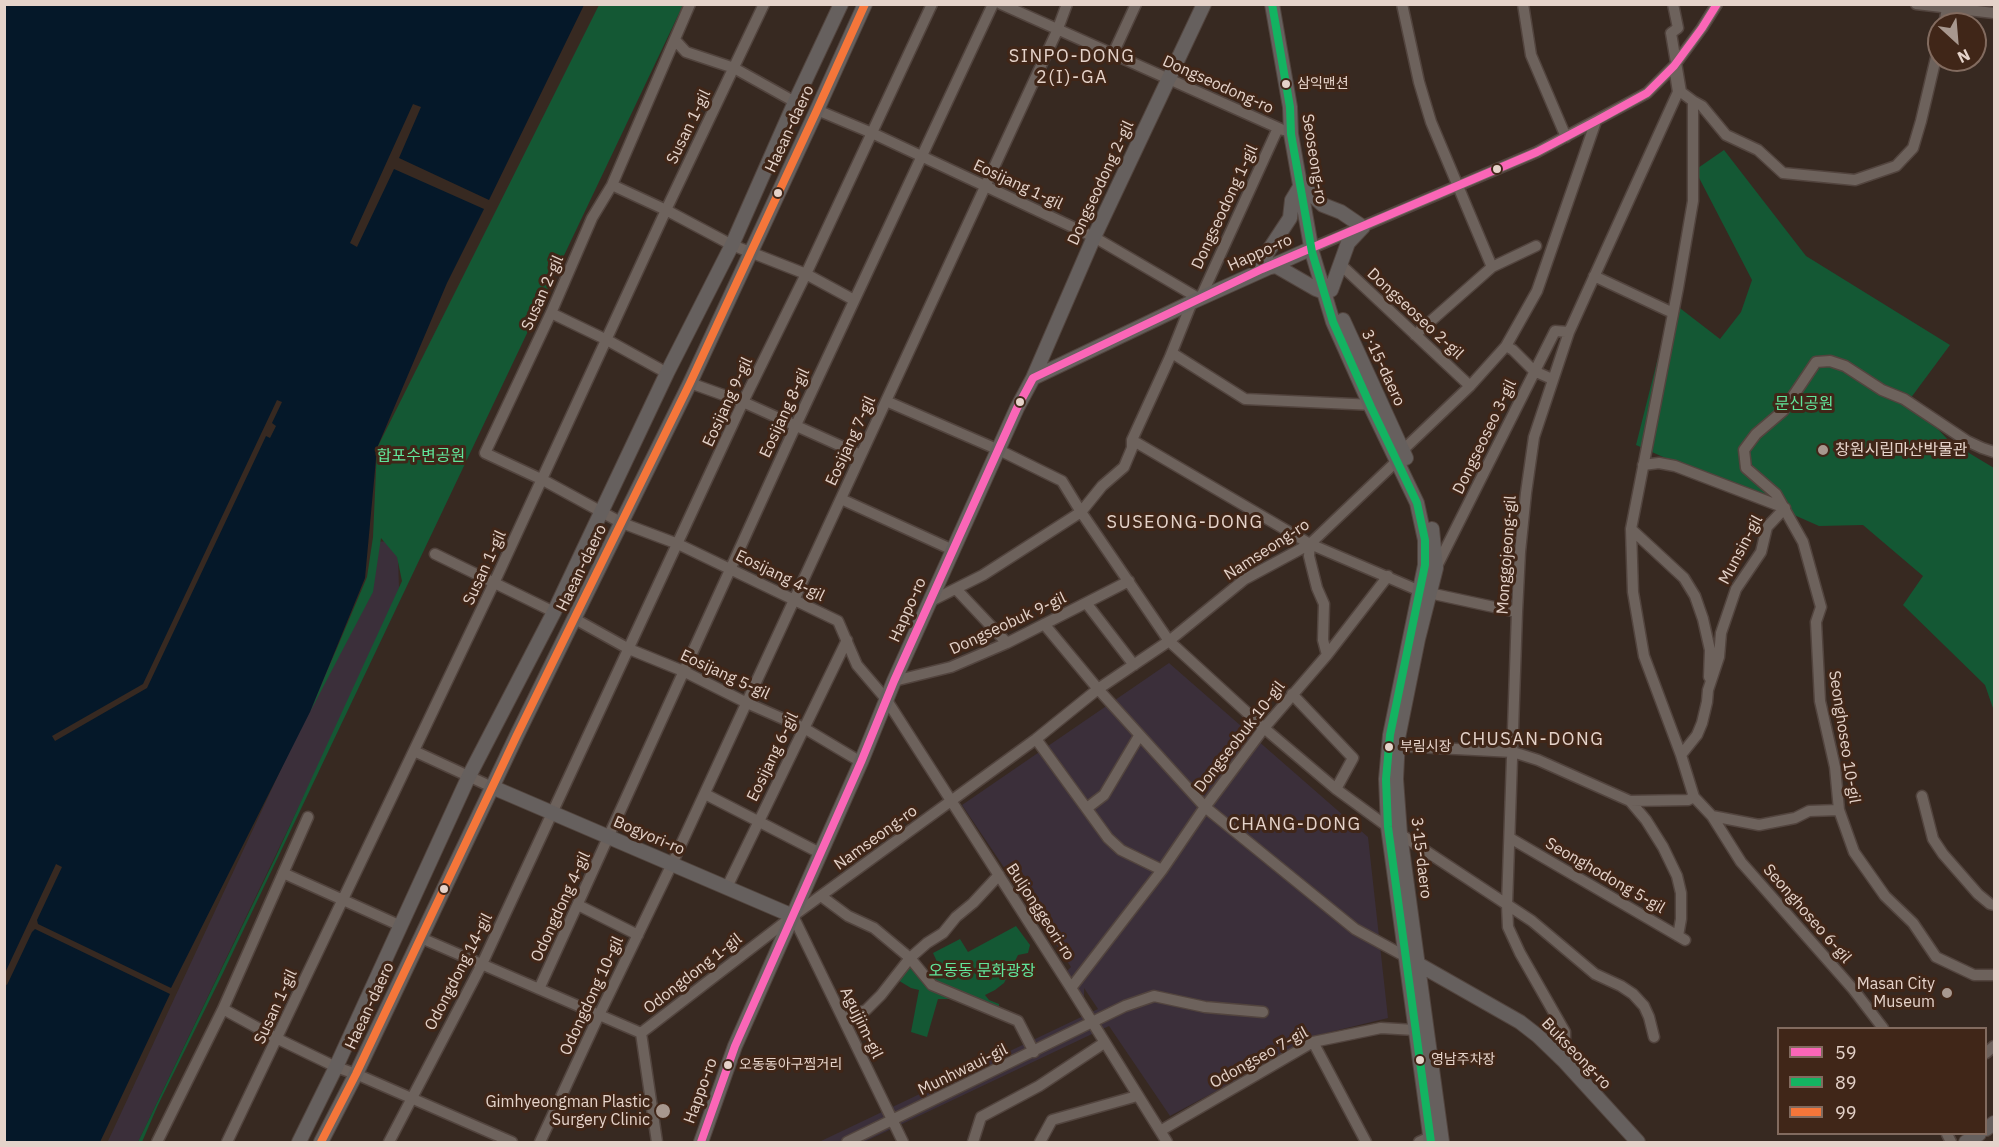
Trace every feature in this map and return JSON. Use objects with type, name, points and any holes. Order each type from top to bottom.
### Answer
[{"type":"main road","name":"Haean-daero","points":[[299,1143],[469,776],[554,612],[667,373],[732,245],[841,4]]},
{"type":"main road","name":"Haean-daero","points":[[321,1143],[690,383],[865,4]]},
{"type":"main road","name":"Dongseodong 2-gil","points":[[1033,378],[1094,237],[1204,4]]},
{"type":"main road","name":"Seoseong-ro","points":[[1272,4],[1290,107],[1291,134],[1312,248]]},
{"type":"main road","points":[[1301,185],[1323,205],[1341,212],[1363,227],[1348,243],[1328,291],[1316,289],[1276,266],[1262,269],[1268,253],[1290,218],[1293,200],[1301,185]]},
{"type":"main road","name":"Happo-ro","points":[[700,1143],[735,1047],[861,762],[886,699],[1033,378],[1262,269],[1312,248]]},
{"type":"main road","name":"3·15-daero","points":[[1312,248],[1328,291],[1334,322],[1400,455],[1424,497],[1434,539],[1436,568],[1409,636],[1390,735],[1386,779],[1418,963],[1430,1141]]},
{"type":"main road","name":"3·15-daero","points":[[1400,455],[1417,503],[1425,540],[1425,592],[1398,746],[1394,830],[1405,956],[1430,1141]]},
{"type":"main road","name":"Bogyori-ro","points":[[492,787],[793,916]]},
{"type":"main road","name":"Bukseong-ro","points":[[1418,963],[1520,1022],[1538,1036],[1565,1062],[1638,1143]]},
{"type":"street","name":"Susan 2-gil","points":[[622,523],[543,480],[485,453],[592,218],[612,185],[690,4]]},
{"type":"street","name":"Susan 1-gil","points":[[227,1143],[494,584],[666,210],[764,4]]},
{"type":"street","name":"Eosijang 9-gil","points":[[553,813],[743,402],[806,274],[932,4]]},
{"type":"street","name":"Eosijang 8-gil","points":[[609,837],[796,424],[993,4]]},
{"type":"street","name":"Dongseodong-ro","points":[[1000,4],[1291,134]]},
{"type":"street","name":"Eosijang 7-gil","points":[[672,864],[1057,31],[1067,4]]},
{"type":"street","points":[[1112,56],[1136,4]]},
{"type":"street","points":[[1402,4],[1419,82],[1431,122],[1492,267]]},
{"type":"street","points":[[1523,4],[1531,55],[1566,137]]},
{"type":"street","points":[[1673,4],[1678,28],[1671,33],[1681,92],[1702,106],[1726,135],[1758,150],[1783,173],[1855,180],[1896,166],[1913,148],[1933,72]]},
{"type":"street","points":[[1312,248],[1536,152],[1647,93],[1676,63],[1717,4]]},
{"type":"street","points":[[1916,4],[1995,13]]},
{"type":"street","points":[[675,40],[686,52],[734,68],[795,102]]},
{"type":"street","name":"Monggojeong-gil","points":[[1565,1062],[1565,1032],[1520,953],[1508,927],[1520,552],[1534,437],[1552,379],[1569,332],[1678,92],[1676,63]]},
{"type":"street","points":[[1398,746],[1513,752],[1538,760],[1630,801],[1688,800],[1694,796],[1644,656],[1633,592],[1631,529],[1692,201],[1693,102]]},
{"type":"street","name":"Eosijang 1-gil","points":[[817,110],[872,133],[1094,237],[1196,300]]},
{"type":"street","name":"Namseong-ro","points":[[793,916],[1036,739],[1098,689],[1169,641],[1245,579],[1310,544],[1470,386],[1506,346],[1537,291],[1596,121]]},
{"type":"street","name":"Dongseodong 1-gil","points":[[931,601],[983,575],[1081,512],[1102,486],[1124,467],[1132,448],[1132,440],[1278,128]]},
{"type":"street","points":[[612,185],[732,245],[806,274],[854,300]]},
{"type":"street","points":[[1415,335],[1492,267],[1536,246]]},
{"type":"street","name":"Dongseoseo 2-gil","points":[[1340,264],[1470,386]]},
{"type":"street","points":[[1594,276],[1673,313]]},
{"type":"street","points":[[550,313],[607,340],[667,373]]},
{"type":"street","name":"Dongseoseo 3-gil","points":[[1436,568],[1555,331],[1569,332]]},
{"type":"street","points":[[1506,346],[1534,371],[1552,379]]},
{"type":"street","points":[[1172,353],[1245,399],[1376,405]]},
{"type":"street","name":"Munsin-gil","points":[[1681,755],[1697,735],[1702,723],[1708,690],[1719,657],[1721,633],[1736,589],[1761,552],[1767,527],[1785,508],[1776,494],[1746,468],[1744,450],[1756,434],[1783,411],[1816,362],[1830,361],[1845,366],[1882,390],[1904,399],[1968,441],[1995,452]]},
{"type":"street","points":[[690,383],[796,424],[861,454]]},
{"type":"street","points":[[886,401],[999,450],[1062,481],[1169,641],[1264,728],[1336,789],[1532,921],[1595,974],[1633,994],[1644,1006],[1654,1037]]},
{"type":"street","points":[[1132,440],[1310,544],[1425,592],[1518,612]]},
{"type":"street","points":[[1643,465],[1659,463],[1675,466],[1785,508]]},
{"type":"street","points":[[841,499],[953,550]]},
{"type":"street","name":"Seonghoseo 10-gil","points":[[1785,508],[1803,542],[1821,607],[1816,622],[1820,701],[1835,767],[1839,810],[1854,852],[1885,896],[1913,923],[1936,957],[1974,975],[1995,975]]},
{"type":"street","name":"Eosijang 4-gil","points":[[622,523],[678,544],[838,621],[857,665],[886,699]]},
{"type":"street","points":[[1631,529],[1684,578],[1695,596],[1710,650],[1708,690]]},
{"type":"street","points":[[1310,544],[1309,556],[1317,588],[1324,604],[1323,640],[1328,655]]},
{"type":"street","points":[[435,554],[554,612]]},
{"type":"street","name":"Dongseobuk 10-gil","points":[[1071,988],[1162,870],[1205,807],[1264,728],[1328,655],[1388,576]]},
{"type":"street","name":"Dongseobuk 9-gil","points":[[894,681],[951,667],[1007,643],[1129,581]]},
{"type":"street","points":[[956,589],[1007,643]]},
{"type":"street","points":[[1086,604],[1134,665]]},
{"type":"street","name":"Eosijang 5-gil","points":[[575,619],[629,648],[804,728],[861,762]]},
{"type":"street","points":[[1044,624],[1139,736],[1205,807],[1355,930],[1418,963]]},
{"type":"street","name":"Eosijang 6-gil","points":[[727,887],[847,640]]},
{"type":"street","points":[[1292,694],[1353,758],[1336,789]]},
{"type":"street","name":"Buljonggeori-ro","points":[[886,699],[1167,1143]]},
{"type":"street","points":[[1087,808],[1104,795],[1139,736]]},
{"type":"street","points":[[1036,739],[1108,838],[1121,850],[1162,870]]},
{"type":"street","points":[[414,751],[492,787]]},
{"type":"street","points":[[705,794],[820,853]]},
{"type":"street","name":"Seonghoseo 6-gil","points":[[1694,796],[1712,816],[1741,862],[1853,989],[1881,1027]]},
{"type":"street","points":[[1922,796],[1933,839],[1943,854],[1978,894],[1990,904],[1995,905]]},
{"type":"street","name":"Seonghodong 5-gil","points":[[1510,838],[1682,938],[1681,893],[1673,865],[1646,820],[1630,801]]},
{"type":"street","points":[[1712,816],[1759,825],[1795,818],[1809,811],[1839,810]]},
{"type":"street","name":"Odongdong 14-gil","points":[[389,1143],[482,964],[553,813]]},
{"type":"street","points":[[161,1141],[223,1009],[308,817]]},
{"type":"street","name":"Odongdong 4-gil","points":[[539,989],[609,837]]},
{"type":"street","name":"Odongdong 10-gil","points":[[540,1143],[672,864]]},
{"type":"street","points":[[283,873],[401,926]]},
{"type":"street","points":[[843,1019],[866,1010],[910,958],[943,933],[999,875]]},
{"type":"street","points":[[821,897],[848,916],[874,928],[910,958],[932,985],[1018,1021],[1034,1052]]},
{"type":"street","points":[[578,905],[638,935]]},
{"type":"street","name":"Agujjim-gil","points":[[793,916],[903,1143]]},
{"type":"street","name":"Odongdong 1-gil","points":[[657,1143],[641,1033],[793,916]]},
{"type":"street","points":[[421,938],[641,1033]]},
{"type":"street","name":"Munhwaui-gil","points":[[847,1143],[1125,1006],[1154,996],[1205,1007],[1263,1012]]},
{"type":"street","points":[[223,1009],[336,1067],[512,1143]]},
{"type":"street","name":"Odongseo 7-gil","points":[[1160,1131],[1314,1042],[1381,1028],[1415,1030]]},
{"type":"street","points":[[973,1143],[981,1117],[1039,1086],[1104,1042]]},
{"type":"street","points":[[1314,1042],[1366,1143]]},
{"type":"street","points":[[1040,1143],[1052,1120],[1137,1096]]},
{"type":"shaded area","points":[[390,541],[398,558],[399,588],[383,631],[138,1142],[108,1141],[369,580],[375,542]]},
{"type":"shaded area","points":[[1169,663],[1368,837],[1388,1018],[1322,1034],[1170,1116],[1109,1026],[864,1142],[819,1142],[1098,1009],[1084,988],[1084,996],[1081,998],[1065,973],[1071,967],[962,805]]},
{"type":"green space","name":"합포수변공원","points":[[599,5],[683,5],[142,1142],[138,1142],[276,856],[402,581],[397,557],[381,538],[373,592],[310,712],[367,577],[373,537],[377,448]]},
{"type":"green space","name":"문신공원","points":[[1724,150],[1806,256],[1950,345],[1910,399],[1949,441],[1994,468],[1994,711],[1985,685],[1903,605],[1923,576],[1863,525],[1819,526],[1636,445],[1672,302],[1720,339],[1741,312],[1752,280],[1695,170]]},
{"type":"green space","name":"오동동 문화광장","points":[[1016,926],[1030,945],[1028,953],[1018,955],[1004,983],[985,995],[989,1000],[999,1004],[999,1009],[953,999],[938,999],[927,1037],[911,1032],[919,990],[896,979],[909,963],[922,974],[939,966],[933,953],[960,939],[968,952]]},
{"type":"water","points":[[5,4],[584,5],[489,200],[399,158],[421,107],[413,104],[350,243],[357,247],[394,169],[484,209],[447,283],[377,448],[365,578],[310,712],[171,988],[38,924],[37,920],[62,867],[56,864],[5,973]],"holes":[[[277,400],[282,402],[272,423],[276,426],[270,438],[266,436],[147,688],[55,741],[52,736],[143,684]]]},
{"type":"water","points":[[35,929],[170,994],[100,1142],[5,1142],[5,984],[7,985]]},
{"type":"transit line","name":"99","points":[[321,1142],[690,383],[865,4]]},
{"type":"transit line","name":"89","points":[[1272,4],[1290,107],[1291,134],[1312,252],[1333,322],[1417,503],[1425,540],[1425,565],[1390,735],[1386,779],[1388,827],[1431,1142]]},
{"type":"transit line","name":"59","points":[[701,1142],[735,1046],[861,762],[894,681],[1017,408],[1033,378],[1262,269],[1537,152],[1596,121],[1647,93],[1674,66],[1717,4]]},
{"type":"place","name":"삼익맨션","points":[[1286,84]]},
{"type":"place","name":"창원시립마산박물관","points":[[1823,450]]},
{"type":"place","name":"부림시장","points":[[1389,747]]},
{"type":"place","name":"Masan City Museum","points":[[1947,993]]},
{"type":"place","name":"영남주차장","points":[[1420,1060]]},
{"type":"place","name":"오동동아구찜거리","points":[[728,1065]]},
{"type":"place","name":"Gimhyeongman Plastic Surgery Clinic","points":[[663,1111]]},
{"type":"district","name":"SINPO-DONG 2(I)-GA","points":[[1072,67]]},
{"type":"district","name":"SUSEONG-DONG","points":[[1185,523]]},
{"type":"district","name":"CHUSAN-DONG","points":[[1532,740]]},
{"type":"district","name":"CHANG-DONG","points":[[1295,825]]}]
